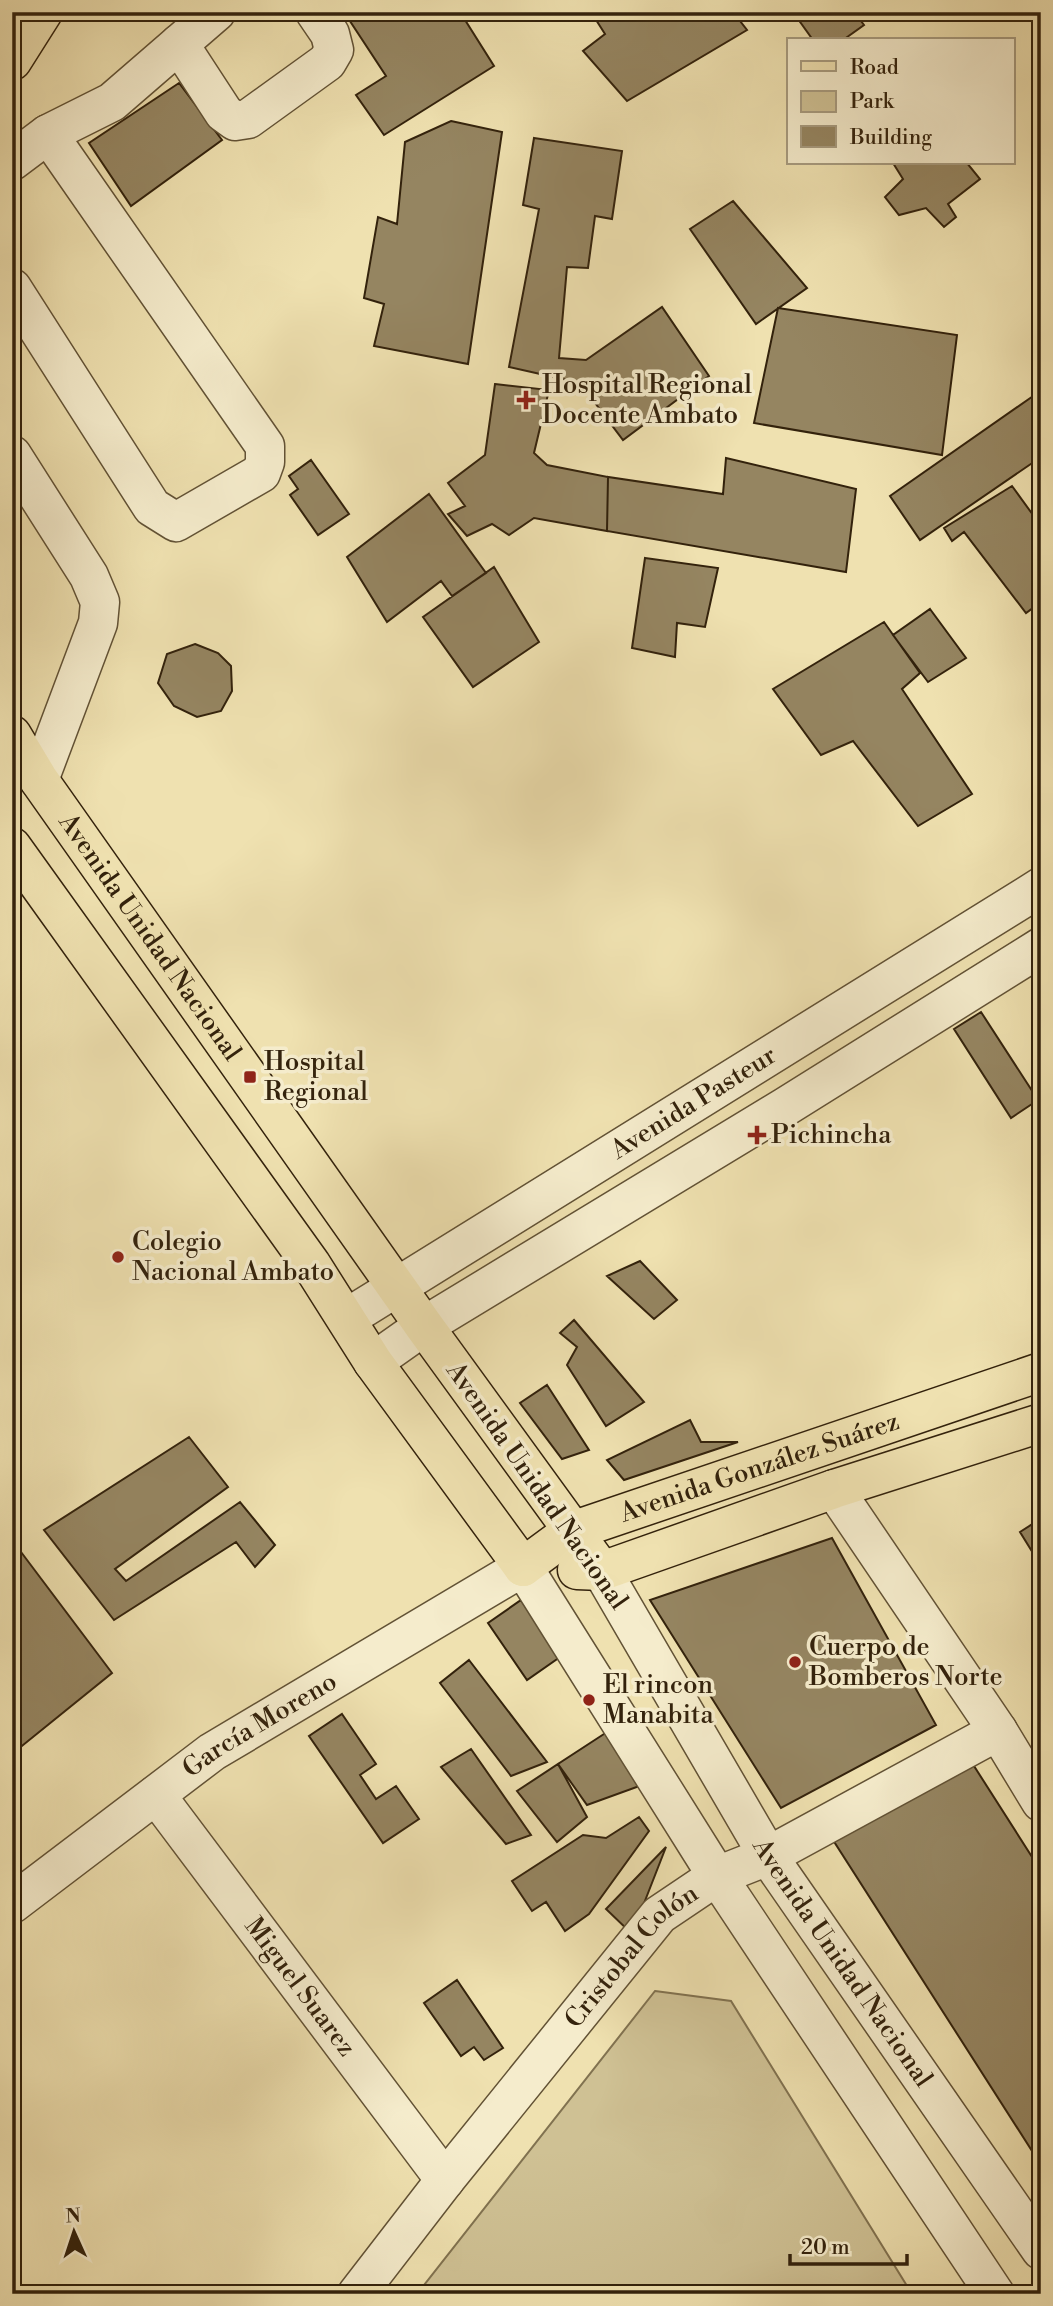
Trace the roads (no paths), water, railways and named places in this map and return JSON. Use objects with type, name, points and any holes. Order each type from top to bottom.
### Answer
[{"type":"main road","points":[[12,15],[18,12]]},
{"type":"main road","points":[[12,61],[43,12]]},
{"type":"main road","name":"Avenida Unidad Nacional","points":[[12,735],[38,780],[424,1326],[602,1571]]},
{"type":"main road","points":[[12,846],[311,1264],[373,1362],[523,1567]]},
{"type":"main road","name":"Avenida González Suárez","points":[[523,1567],[572,1531],[1041,1372]]},
{"type":"main road","name":"Avenida González Suárez","points":[[523,1567],[602,1571],[834,1489],[1041,1423]]},
{"type":"street","points":[[12,161],[48,134],[112,102],[216,12]]},
{"type":"street","points":[[179,44],[224,114],[235,121],[248,119],[327,62],[334,50],[330,34],[315,12]]},
{"type":"street","points":[[12,288],[152,506],[164,516],[176,522],[261,473],[265,462],[265,446],[48,134]]},
{"type":"street","points":[[12,455],[89,576],[100,602],[98,623],[38,780]]},
{"type":"street","name":"Avenida Pasteur","points":[[347,1318],[1041,887]]},
{"type":"street","name":"Avenida Pasteur","points":[[373,1362],[424,1326],[785,1107],[1041,947]]},
{"type":"street","points":[[834,1489],[998,1731],[1041,1802]]},
{"type":"street","points":[[523,1567],[717,1876],[995,2294]]},
{"type":"street","name":"García Moreno","points":[[12,1905],[212,1752],[523,1567]]},
{"type":"street","name":"Avenida Unidad Nacional","points":[[602,1571],[768,1856],[1041,2250]]},
{"type":"street","name":"Cristobal Colón","points":[[357,2294],[659,1914],[717,1876],[768,1856],[998,1731]]},
{"type":"street","name":"Miguel Suarez","points":[[156,1795],[445,2180]]},
{"type":"place","name":"Hospital Regional Docente Ambato","points":[[526,400]]},
{"type":"place","name":"Hospital Regional","points":[[250,1077]]},
{"type":"place","name":"Pichincha","points":[[757,1135]]},
{"type":"place","name":"Colegio Nacional Ambato","points":[[118,1257]]},
{"type":"place","name":"Cuerpo de Bomberos Norte","points":[[795,1662]]},
{"type":"place","name":"El rincon Manabita","points":[[589,1700]]}]
